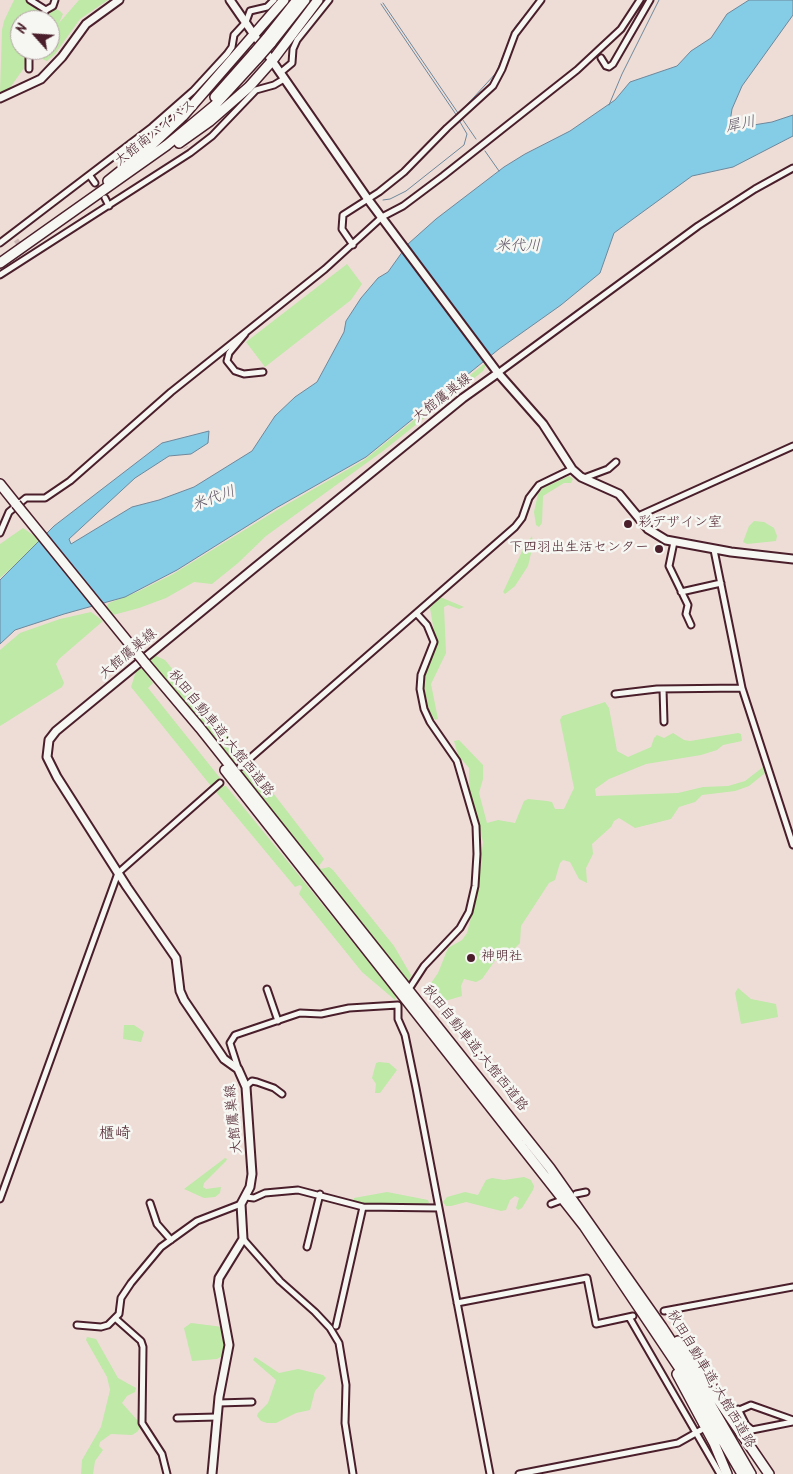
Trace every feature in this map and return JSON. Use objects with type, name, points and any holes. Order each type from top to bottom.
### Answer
[{"type":"highway","points":[[110,183],[183,116],[284,0]]},
{"type":"highway","name":"大館南バイパス","points":[[0,263],[199,119],[256,56],[297,0]]},
{"type":"highway","name":"大館南バイパス","points":[[268,41],[305,0]]},
{"type":"highway","points":[[110,183],[210,121],[243,93],[272,61],[318,0]]},
{"type":"highway","name":"大館南バイパス","points":[[0,256],[110,183]]},
{"type":"highway","name":"秋田自動車道;大館西道路","points":[[0,484],[200,728],[496,1098],[579,1206],[635,1286],[694,1376],[751,1474]]},
{"type":"highway","name":"秋田自動車道;大館西道路","points":[[145,663],[281,843],[544,1173],[604,1254],[688,1381],[742,1474]]},
{"type":"highway","points":[[604,1254],[688,1394],[714,1443],[727,1474]]},
{"type":"highway","points":[[635,1286],[699,1370],[769,1474]]},
{"type":"main road","points":[[0,98],[34,83],[62,57],[86,24],[119,0]]},
{"type":"main road","points":[[230,0],[367,198],[498,373],[516,396],[537,417],[572,469],[584,478],[619,494],[656,535],[674,542],[714,550],[793,559]]},
{"type":"main road","name":"大館鷹巣線","points":[[242,1204],[246,1197],[252,1174],[246,1086],[238,1068],[224,1059],[184,1000],[180,991],[176,958],[118,873],[51,767],[48,757],[49,740],[56,731],[223,593],[463,398],[498,373]]},
{"type":"main road","points":[[212,1474],[218,1403],[229,1345],[218,1286],[219,1278],[243,1239],[242,1204]]},
{"type":"street","points":[[30,0],[46,10],[53,6],[55,0]]},
{"type":"street","points":[[0,243],[90,176],[165,116],[228,54],[236,31],[246,22],[250,11],[267,7],[274,0]]},
{"type":"street","points":[[0,275],[109,206],[222,126],[256,90],[274,85],[292,63],[296,40],[329,0]]},
{"type":"street","points":[[353,245],[342,229],[341,218],[346,211],[379,192],[404,172],[492,86],[502,69],[515,34],[541,0]]},
{"type":"street","points":[[0,533],[8,512],[26,498],[45,498],[70,482],[170,392],[353,245],[382,217],[403,206],[443,176],[577,70],[621,29],[640,0]]},
{"type":"street","points":[[601,58],[606,66],[609,67],[613,64],[650,0]]},
{"type":"street","points":[[29,60],[29,69]]},
{"type":"street","points":[[165,116],[169,122]]},
{"type":"street","points":[[498,373],[698,226],[755,189],[793,168]]},
{"type":"street","points":[[90,176],[95,183]]},
{"type":"street","points":[[105,198],[109,206]]},
{"type":"street","points":[[12,234],[16,240]]},
{"type":"street","points":[[23,251],[28,257]]},
{"type":"street","points":[[248,330],[229,353],[227,361],[235,371],[244,374],[263,372]]},
{"type":"street","points":[[638,516],[793,446]]},
{"type":"street","points":[[584,478],[608,469],[616,462]]},
{"type":"street","points":[[240,767],[516,527],[522,518],[529,498],[539,485],[572,469]]},
{"type":"street","points":[[674,542],[669,566],[688,605],[686,614],[690,625]]},
{"type":"street","points":[[714,550],[742,688],[793,845]]},
{"type":"street","points":[[681,592],[721,583]]},
{"type":"street","points":[[411,986],[434,954],[460,928],[469,912],[475,886],[477,854],[476,826],[457,761],[430,722],[424,709],[420,689],[421,675],[434,642],[427,625],[417,614]]},
{"type":"street","points":[[615,694],[663,689],[742,688]]},
{"type":"street","points":[[663,689],[664,722]]},
{"type":"street","points":[[0,1199],[118,873],[220,783]]},
{"type":"street","points":[[267,989],[278,1020]]},
{"type":"street","points":[[238,1068],[230,1043],[235,1035],[300,1013],[322,1014],[349,1008],[398,1005],[398,1020],[405,1035],[490,1474]]},
{"type":"street","points":[[246,1086],[252,1081],[258,1082],[274,1088],[282,1094]]},
{"type":"street","points":[[246,1197],[254,1198],[265,1193],[289,1190],[320,1194],[350,1205],[362,1207],[439,1208]]},
{"type":"street","points":[[576,1194],[586,1192]]},
{"type":"street","points":[[307,1247],[320,1194]]},
{"type":"street","points":[[552,1204],[559,1200]]},
{"type":"street","points":[[150,1203],[157,1224],[170,1240]]},
{"type":"street","points":[[77,1325],[101,1327],[108,1325],[118,1314],[121,1298],[131,1283],[161,1248],[197,1221],[242,1204]]},
{"type":"street","points":[[336,1326],[362,1207]]},
{"type":"street","points":[[243,1239],[280,1281],[330,1328],[339,1343],[346,1385],[345,1423],[353,1474]]},
{"type":"street","points":[[457,1303],[587,1278],[596,1324],[631,1317],[699,1432],[720,1474]]},
{"type":"street","points":[[664,1311],[793,1287]]},
{"type":"street","points":[[115,1318],[141,1342],[143,1347],[142,1423],[162,1454],[167,1474]]},
{"type":"street","points":[[218,1403],[252,1402]]},
{"type":"street","points":[[730,1414],[746,1405],[755,1406],[793,1421]]},
{"type":"street","points":[[738,1409],[746,1425],[752,1430],[793,1421]]},
{"type":"street","points":[[177,1418],[217,1417]]},
{"type":"street","points":[[519,1474],[678,1444],[699,1432]]},
{"type":"green space","points":[[14,0],[27,0],[41,10],[10,10],[10,60],[26,60],[24,68],[9,89],[0,92],[2,30],[4,21]]},
{"type":"green space","points":[[79,0],[108,0],[80,19],[60,47],[60,22]]},
{"type":"green space","points":[[347,264],[362,284],[351,300],[265,367],[246,342]]},
{"type":"green space","points":[[484,364],[486,365],[483,371],[383,451],[266,536],[238,563],[212,584],[194,582],[166,598],[139,608],[113,615],[107,611],[106,607],[109,603],[137,592],[173,574],[277,510],[364,460]]},
{"type":"green space","points":[[569,476],[573,479],[571,483],[564,483],[543,496],[542,523],[539,527],[536,525],[534,512],[538,494],[543,488]]},
{"type":"green space","points":[[754,521],[764,522],[774,528],[777,536],[776,541],[747,544],[743,542],[749,526]]},
{"type":"green space","points":[[23,528],[36,537],[40,543],[0,578],[0,544]]},
{"type":"green space","points":[[532,536],[533,545],[528,566],[515,586],[505,594],[503,592],[523,549]]},
{"type":"green space","points":[[440,597],[464,607],[459,609],[448,605],[444,607],[446,653],[431,684],[438,719],[435,720],[429,710],[423,682],[436,643],[430,608]]},
{"type":"green space","points":[[91,612],[103,621],[59,659],[56,664],[64,683],[62,687],[0,726],[0,650],[20,633],[60,619]]},
{"type":"green space","points":[[154,655],[165,660],[244,757],[233,765],[148,660]]},
{"type":"green space","points":[[141,667],[153,683],[148,688],[220,778],[211,786],[131,687],[136,671]]},
{"type":"green space","points":[[605,702],[609,708],[617,751],[628,757],[651,747],[657,735],[664,738],[673,733],[684,740],[690,741],[738,733],[741,734],[742,741],[723,745],[717,750],[701,755],[646,764],[609,779],[595,789],[596,796],[678,793],[703,787],[728,786],[745,781],[763,767],[765,773],[749,786],[735,791],[702,795],[695,802],[679,807],[671,819],[635,828],[619,818],[614,821],[611,827],[592,844],[593,854],[586,868],[587,883],[579,879],[570,862],[563,860],[560,863],[555,880],[549,883],[521,926],[520,943],[511,952],[501,952],[482,979],[476,982],[464,979],[461,986],[462,996],[445,1001],[437,999],[429,986],[438,973],[448,948],[462,940],[467,933],[477,895],[483,842],[469,790],[469,768],[458,755],[454,741],[459,740],[483,765],[483,779],[479,793],[487,823],[498,820],[515,823],[524,801],[528,799],[552,802],[555,809],[564,809],[574,788],[560,720],[562,716]]},
{"type":"green space","points":[[247,764],[270,789],[324,859],[319,866],[321,869],[329,867],[333,870],[394,946],[411,975],[409,982],[406,981],[239,772]]},
{"type":"green space","points":[[223,786],[226,786],[396,996],[395,1000],[362,972],[299,894],[302,887],[300,885],[295,887],[216,792]]},
{"type":"green space","points":[[738,988],[751,999],[776,1004],[778,1017],[741,1024],[735,993]]},
{"type":"green space","points":[[124,1025],[134,1025],[144,1032],[141,1042],[123,1039]]},
{"type":"green space","points":[[376,1063],[389,1063],[397,1070],[380,1093],[375,1093],[376,1084],[372,1078]]},
{"type":"green space","points":[[225,1158],[227,1159],[226,1161],[204,1183],[203,1187],[206,1189],[221,1187],[220,1193],[215,1197],[204,1198],[184,1189]]},
{"type":"green space","points":[[524,1177],[531,1180],[534,1186],[522,1208],[518,1210],[516,1208],[519,1198],[515,1196],[510,1200],[506,1210],[501,1211],[466,1202],[446,1206],[443,1202],[447,1197],[465,1192],[478,1195],[486,1180],[492,1178],[504,1180]]},
{"type":"green space","points":[[387,1192],[428,1200],[429,1203],[424,1206],[352,1204],[354,1198]]},
{"type":"green space","points":[[191,1323],[223,1327],[225,1350],[222,1356],[217,1359],[192,1361],[184,1328]]},
{"type":"green space","points":[[87,1337],[96,1339],[118,1378],[136,1388],[135,1392],[127,1396],[122,1403],[138,1421],[140,1428],[132,1435],[111,1434],[100,1442],[99,1446],[103,1450],[95,1461],[93,1474],[81,1474],[82,1460],[101,1427],[110,1390],[107,1377],[86,1340]]},
{"type":"green space","points":[[255,1357],[279,1373],[298,1369],[323,1375],[326,1378],[315,1391],[310,1410],[296,1413],[276,1423],[261,1421],[257,1416],[258,1413],[268,1403],[276,1380],[253,1360]]},
{"type":"water","name":"米代川","points":[[749,0],[793,0],[793,15],[742,86],[732,109],[730,122],[735,128],[772,122],[793,115],[793,136],[733,167],[692,176],[614,233],[600,273],[561,305],[499,349],[366,457],[276,508],[177,570],[125,597],[15,630],[0,644],[0,580],[54,526],[162,443],[209,431],[208,443],[191,454],[169,456],[135,478],[69,539],[71,544],[132,507],[159,500],[194,487],[252,451],[275,416],[295,397],[317,382],[344,332],[346,321],[361,298],[378,278],[388,272],[408,244],[436,219],[504,167],[570,131],[615,100],[630,82],[677,66],[691,51],[711,38],[727,14]]},
{"type":"waterway","points":[[464,108],[496,73],[515,27],[537,0]]},
{"type":"waterway","points":[[609,105],[622,74],[659,0]]},
{"type":"waterway","points":[[383,3],[458,113]]},
{"type":"waterway","points":[[381,4],[457,116]]},
{"type":"waterway","points":[[463,120],[476,139]]},
{"type":"waterway","points":[[383,200],[390,199],[406,191],[464,145],[467,134],[460,122]]},
{"type":"waterway","points":[[485,151],[499,171]]},
{"type":"tunnel","points":[[169,122],[186,148]]},
{"type":"tunnel","points":[[95,183],[105,198]]},
{"type":"tunnel","points":[[16,240],[23,250]]},
{"type":"place","name":"彩デザイン室","points":[[628,524]]},
{"type":"place","name":"下四羽出生活センター","points":[[659,549]]},
{"type":"place","name":"神明社","points":[[471,958]]},
{"type":"district","name":"櫃崎","points":[[115,1135]]},
{"type":"water label","name":"犀川","points":[[741,126]]}]
